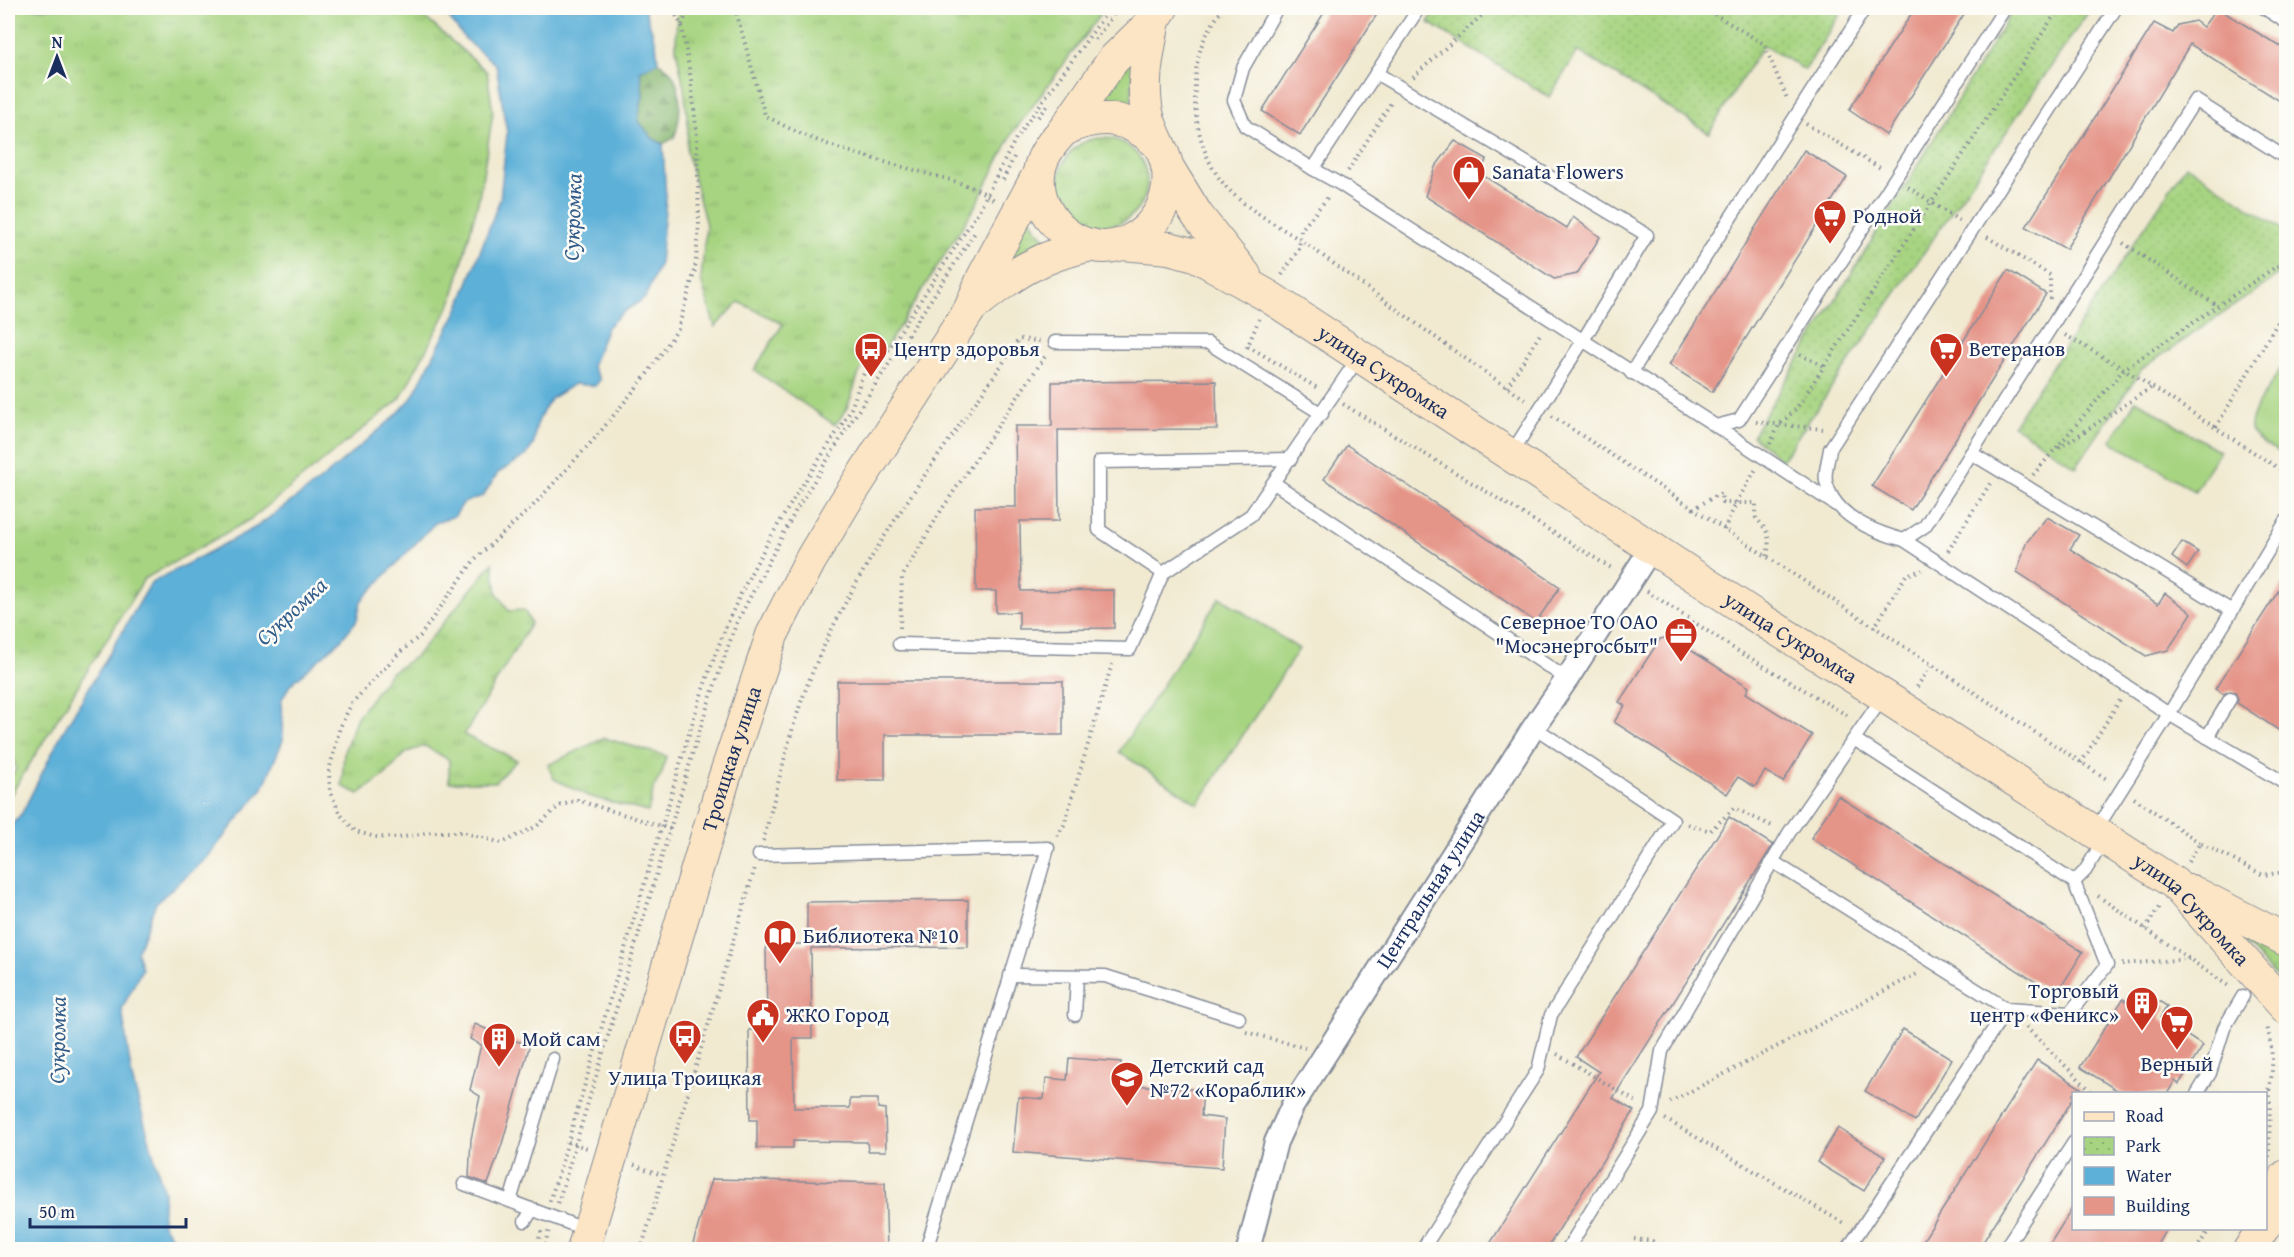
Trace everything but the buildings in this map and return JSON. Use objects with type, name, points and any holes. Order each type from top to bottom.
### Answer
[{"type":"street","points":[[1158,14],[1145,64],[1145,90],[1146,107],[1162,154],[1166,196],[1162,209],[1144,231],[1122,244],[1092,245],[1077,241],[1065,233],[1047,213],[1042,200],[1039,173],[1047,152],[1113,60],[1158,14]]},
{"type":"street","points":[[1064,130],[1082,122],[1111,118],[1137,128],[1162,154]]},
{"type":"street","name":"улица Сукромка","points":[[1162,154],[1197,215],[1245,275],[1268,296]]},
{"type":"street","name":"Троицкая улица","points":[[586,1240],[724,779],[772,635],[810,561],[836,517],[970,309],[983,277],[1039,173]]},
{"type":"street","name":"улица Сукромка","points":[[1122,244],[1169,248],[1195,255],[1268,296],[1754,615],[2174,883],[2286,1008]]},
{"type":"street","name":"Троицкая улица","points":[[970,309],[1030,264],[1063,252],[1092,245]]},
{"type":"street","name":"Центральная улица","points":[[1248,1250],[1276,1142],[1293,1106],[1534,727],[1652,547]]},
{"type":"street","points":[[2174,883],[2286,939]]},
{"type":"street","points":[[2267,1213],[2274,1198]]},
{"type":"street","points":[[2249,1250],[2259,1230]]},
{"type":"lane","points":[[1277,8],[1243,68],[1234,100],[1245,126],[1340,184],[1876,532],[1904,540],[2169,714],[2286,784]]},
{"type":"lane","points":[[1312,169],[1419,8]]},
{"type":"lane","points":[[1631,373],[1865,8]]},
{"type":"lane","points":[[1716,426],[1739,420],[2005,8]]},
{"type":"lane","points":[[1836,506],[1825,480],[1830,449],[2116,8]]},
{"type":"lane","points":[[2264,8],[2286,22]]},
{"type":"lane","points":[[1376,73],[1647,235],[1510,454]]},
{"type":"lane","points":[[1904,540],[1925,526],[2195,100],[2286,158]]},
{"type":"lane","points":[[1056,342],[1208,343],[1322,414]]},
{"type":"lane","points":[[899,644],[1130,649],[1163,573],[1251,515],[1360,356]]},
{"type":"lane","points":[[1971,453],[2232,611]]},
{"type":"lane","points":[[1163,573],[1099,530],[1098,462],[1291,459]]},
{"type":"lane","points":[[1274,483],[1567,679]]},
{"type":"lane","points":[[2074,882],[2085,871],[2122,789],[2286,521]]},
{"type":"lane","points":[[1567,1250],[1652,1112],[1662,1051],[1789,833],[1884,696]]},
{"type":"lane","points":[[2207,737],[2230,699]]},
{"type":"lane","points":[[1422,1250],[1538,1070],[1551,1015],[1673,819],[1534,727]]},
{"type":"lane","points":[[1772,861],[2007,1009],[2070,1013],[2106,965],[2074,882],[1854,740]]},
{"type":"lane","points":[[759,855],[1047,848],[926,1250]]},
{"type":"lane","points":[[1010,975],[1105,976],[1239,1018]]},
{"type":"lane","points":[[1075,1015],[1077,976]]},
{"type":"lane","points":[[2198,1092],[2210,1072],[2224,1028],[2243,996]]},
{"type":"lane","points":[[1847,1250],[2007,1009]]},
{"type":"lane","points":[[510,1201],[553,1059]]},
{"type":"lane","points":[[2004,1250],[2072,1144]]},
{"type":"lane","points":[[464,1184],[550,1216],[586,1240]]},
{"type":"lane","points":[[525,1221],[533,1209]]},
{"type":"path","points":[[670,828],[577,800],[559,806],[537,826],[502,843],[462,832],[432,832],[398,838],[375,837],[355,831],[341,815],[330,792],[329,771],[340,727],[352,703],[399,654],[420,636],[475,558],[532,507],[596,437],[648,373],[678,329],[695,270],[699,225],[697,136],[682,26],[672,8]]},
{"type":"path","points":[[682,26],[689,8]]},
{"type":"path","points":[[735,8],[765,115],[781,124],[847,151],[957,183],[994,200]]},
{"type":"path","points":[[543,1250],[550,1216],[662,826],[708,678],[729,621],[753,570],[780,522],[852,409],[858,381],[875,358],[887,352],[978,212],[1016,138],[1110,8]]},
{"type":"path","points":[[1084,55],[1118,8]]},
{"type":"path","points":[[1223,8],[1202,47],[1196,72],[1195,95],[1200,135],[1215,172],[1240,201],[1300,240],[1507,387],[2122,789],[2200,843]]},
{"type":"path","points":[[1630,8],[1636,11],[1639,8]]},
{"type":"path","points":[[1704,8],[1764,44],[1795,117],[2050,275],[2051,327],[2124,369],[2286,473]]},
{"type":"path","points":[[1724,530],[1736,503],[1763,458],[1779,425],[1796,409],[1929,202],[2059,8]]},
{"type":"path","points":[[1022,140],[1050,101]]},
{"type":"path","points":[[989,210],[1016,152]]},
{"type":"path","points":[[536,1250],[550,1216],[644,918],[721,663],[753,588],[814,481],[977,230]]},
{"type":"path","points":[[2110,234],[2218,306]]},
{"type":"path","points":[[1874,628],[1906,575],[1940,564],[1990,482],[2024,485],[2124,369],[2286,260]]},
{"type":"path","points":[[2216,428],[2286,308]]},
{"type":"path","points":[[1507,387],[1549,321]]},
{"type":"path","points":[[641,1250],[759,855],[802,701],[813,671],[842,608],[915,490],[1019,339]]},
{"type":"path","points":[[899,644],[902,577],[942,509],[1056,342]]},
{"type":"path","points":[[1248,346],[1631,580],[1733,648],[1864,725]]},
{"type":"path","points":[[1782,354],[1802,355],[1824,366]]},
{"type":"path","points":[[2053,451],[2152,387]]},
{"type":"path","points":[[1739,420],[1842,431]]},
{"type":"path","points":[[1693,509],[1721,493],[1722,503],[1756,503],[1756,518],[1767,530],[1769,541],[1767,558]]},
{"type":"path","points":[[1047,848],[1064,825],[1117,649]]},
{"type":"path","points":[[2081,763],[2128,687]]},
{"type":"path","points":[[1673,819],[1710,831],[1734,808],[1789,833]]},
{"type":"path","points":[[2074,882],[2087,888],[2259,1009],[2272,1047],[2269,1139],[2274,1198]]},
{"type":"path","points":[[636,914],[644,918]]},
{"type":"path","points":[[2106,965],[2189,959]]},
{"type":"path","points":[[1652,1112],[1936,964]]},
{"type":"path","points":[[2007,1009],[2092,1092]]},
{"type":"path","points":[[1544,1046],[1858,1232]]},
{"type":"path","points":[[2266,1092],[2270,1085]]},
{"type":"path","points":[[2196,1250],[2209,1230]]},
{"type":"path","points":[[1634,1239],[1652,1241],[1665,1250]]},
{"type":"green space","points":[[8,8],[414,8],[487,72],[493,113],[479,198],[452,301],[400,399],[251,519],[144,579],[8,799],[8,782],[16,769],[13,758],[8,757]]},
{"type":"green space","points":[[677,8],[1105,8],[1012,134],[976,205],[885,349],[868,361],[859,372],[847,408],[835,425],[754,370],[783,324],[739,302],[715,327],[701,280],[706,225],[687,152],[688,123],[676,48]]},
{"type":"green space","points":[[1437,8],[1844,8],[1805,70],[1763,45],[1709,133],[1578,51],[1549,97],[1428,22]]},
{"type":"green space","points":[[2014,8],[2091,8],[1782,460],[1752,436]]},
{"type":"green space","points":[[1133,49],[1132,105],[1097,101]]},
{"type":"green space","points":[[658,62],[669,70],[674,78],[678,86],[680,104],[674,138],[663,144],[652,138],[637,120],[643,95],[640,71]]},
{"type":"green space","points":[[1103,138],[1120,142],[1134,151],[1143,165],[1147,182],[1143,199],[1134,213],[1120,222],[1103,226],[1086,222],[1072,213],[1063,199],[1059,182],[1063,165],[1072,151],[1086,142]]},
{"type":"green space","points":[[2186,165],[2286,232],[2286,270],[2142,369],[2076,467],[2013,425]]},
{"type":"green space","points":[[1029,217],[1048,241],[1031,248],[1001,267]]},
{"type":"green space","points":[[2286,361],[2286,456],[2254,436],[2251,425],[2257,406]]},
{"type":"green space","points":[[2136,400],[2219,451],[2195,491],[2111,441]]},
{"type":"green space","points":[[493,563],[497,593],[509,611],[524,610],[531,623],[464,735],[517,760],[495,782],[449,782],[449,760],[425,746],[407,752],[385,775],[359,794],[342,786],[344,752],[357,717],[390,673],[415,657]]},
{"type":"green space","points":[[1220,597],[1299,649],[1198,804],[1119,752]]},
{"type":"green space","points":[[604,738],[666,756],[662,773],[654,787],[648,812],[588,796],[554,779],[548,765]]},
{"type":"green space","points":[[2216,912],[2286,958],[2286,988]]},
{"type":"water","name":"Сукромка","points":[[441,8],[644,8],[656,43],[658,62],[640,71],[643,95],[638,120],[652,138],[663,144],[666,199],[660,263],[645,298],[622,313],[607,327],[592,366],[600,380],[595,386],[574,384],[552,398],[543,411],[536,427],[534,443],[527,455],[498,473],[483,496],[463,503],[455,516],[435,523],[361,601],[357,620],[341,640],[290,685],[281,701],[283,740],[263,788],[206,859],[156,903],[137,952],[142,969],[122,1009],[132,1078],[164,1192],[162,1223],[173,1239],[171,1249],[8,1249],[8,829],[22,813],[61,735],[151,583],[256,527],[318,482],[394,417],[411,399],[459,307],[500,199],[507,133],[496,65],[466,40]]},
{"type":"place","name":"Sanata Flowers","points":[[1469,201]]},
{"type":"place","name":"Родной","points":[[1830,245]]},
{"type":"place","name":"Центр здоровья","points":[[871,378]]},
{"type":"place","name":"Ветеранов","points":[[1946,378]]},
{"type":"place","name":"Северное ТО ОАО \"Мосэнергосбыт\"","points":[[1681,663]]},
{"type":"place","name":"Библиотека №10","points":[[780,965]]},
{"type":"place","name":"Торговый центр «Феникс»","points":[[2142,1032]]},
{"type":"place","name":"ЖКО Город","points":[[763,1044]]},
{"type":"place","name":"Верный","points":[[2177,1051]]},
{"type":"place","name":"Улица Троицкая","points":[[685,1065]]},
{"type":"place","name":"Мой сам","points":[[499,1068]]},
{"type":"place","name":"Детский сад №72 «Кораблик»","points":[[1127,1107]]}]
